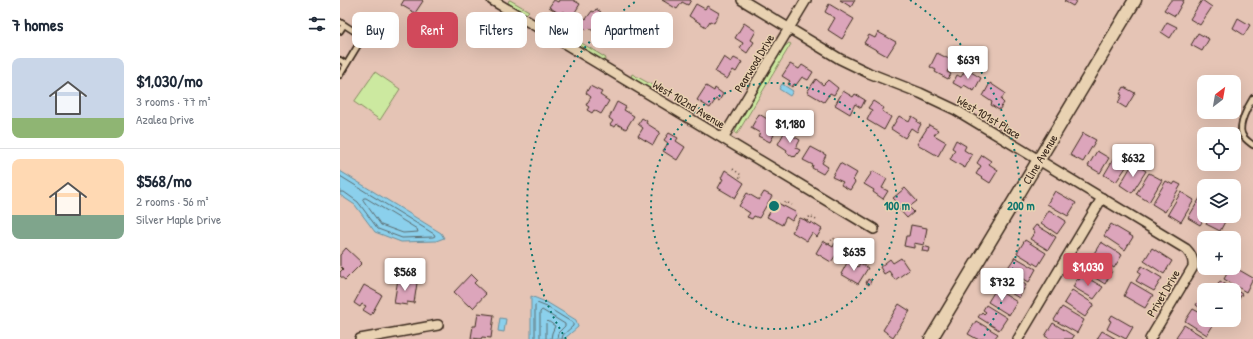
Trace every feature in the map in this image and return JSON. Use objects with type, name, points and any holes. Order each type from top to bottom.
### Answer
[{"type":"street","name":"West 102nd Avenue","points":[[492,0],[874,229]]},
{"type":"street","name":"West 101st Place","points":[[742,0],[827,52],[854,66],[920,93],[956,110],[1186,249],[1193,259]]},
{"type":"street","name":"Pearwood Drive","points":[[723,138],[806,0]]},
{"type":"street","name":"Cline Avenue","points":[[931,339],[1135,0]]},
{"type":"street","points":[[1018,339],[1102,198]]},
{"type":"street","name":"Privet Drive","points":[[1150,339],[1193,267],[1193,259]]},
{"type":"street","points":[[360,339],[438,325]]},
{"type":"lane","points":[[340,30],[342,24],[363,37],[340,75]]},
{"type":"lane","points":[[340,60],[346,64]]},
{"type":"lane","points":[[1253,98],[1241,124],[1240,130],[1245,139],[1253,145]]},
{"type":"path","points":[[733,170],[741,175],[738,180]]},
{"type":"path","points":[[782,206],[786,202],[792,205]]},
{"type":"path","points":[[806,221],[810,216],[818,220]]},
{"type":"path","points":[[829,244],[833,238],[841,243]]},
{"type":"green space","points":[[510,0],[529,11],[527,13],[523,12],[508,3]]},
{"type":"green space","points":[[789,43],[791,44],[737,134],[735,133],[737,126],[784,47]]},
{"type":"green space","points":[[583,44],[606,58],[604,61],[582,48]]},
{"type":"green space","points":[[375,72],[400,89],[380,120],[354,102]]},
{"type":"green space","points":[[632,74],[654,86],[651,89],[631,77]]},
{"type":"water","points":[[782,84],[793,91],[790,96],[779,89]]},
{"type":"water","points":[[340,171],[441,233],[444,238],[436,241],[401,242],[375,232],[355,205],[340,195]]},
{"type":"water","points":[[531,296],[548,303],[576,320],[578,327],[564,339],[531,339]]},
{"type":"water","points":[[500,318],[506,319],[504,332],[498,331]]},
{"type":"building","points":[[404,0],[423,1],[416,12],[401,5]]},
{"type":"building","points":[[554,0],[558,2],[559,0],[573,0],[580,4],[575,12],[557,12],[549,7]]},
{"type":"building","points":[[662,0],[691,0],[688,5],[682,2],[677,9]]},
{"type":"building","points":[[840,0],[855,0],[851,7]]},
{"type":"building","points":[[1077,0],[1073,6],[1064,1]]},
{"type":"building","points":[[1171,0],[1184,0],[1175,16],[1164,10]]},
{"type":"building","points":[[1202,0],[1212,7],[1200,25],[1190,19]]},
{"type":"building","points":[[696,4],[705,9],[707,6],[719,13],[714,23],[710,21],[706,27],[689,16]]},
{"type":"building","points":[[829,4],[854,19],[842,39],[828,30],[835,18],[825,12]]},
{"type":"building","points":[[596,9],[601,12],[594,12]]},
{"type":"building","points":[[591,12],[591,30],[589,28],[587,30],[583,27],[583,17],[586,19]]},
{"type":"building","points":[[1238,18],[1250,25],[1244,35],[1233,28]]},
{"type":"building","points":[[1167,22],[1177,27],[1170,38],[1161,32]]},
{"type":"building","points":[[744,23],[756,31],[751,40],[754,42],[747,53],[740,48],[743,43],[735,38]]},
{"type":"building","points":[[878,32],[896,42],[887,56],[864,43],[869,35],[875,38]]},
{"type":"building","points":[[1198,33],[1209,39],[1202,51],[1191,45]]},
{"type":"building","points":[[937,53],[953,61],[947,72],[951,74],[948,79],[935,72],[936,70],[930,67]]},
{"type":"building","points":[[724,57],[731,62],[734,58],[742,62],[736,72],[733,70],[727,79],[715,72]]},
{"type":"building","points":[[790,64],[799,69],[802,65],[813,72],[808,80],[802,77],[796,85],[794,84],[792,87],[788,84],[790,81],[782,76]]},
{"type":"building","points":[[966,69],[981,78],[974,91],[964,85],[962,88],[953,83],[957,75],[961,77]]},
{"type":"building","points":[[816,79],[823,85],[828,80],[838,88],[834,95],[830,93],[824,102],[807,92]]},
{"type":"building","points":[[990,83],[1005,93],[1001,100],[1004,103],[999,110],[991,105],[992,102],[983,96]]},
{"type":"building","points":[[590,86],[602,92],[600,95],[609,101],[601,114],[594,110],[592,113],[587,110],[589,107],[586,105],[591,97],[586,93]]},
{"type":"building","points":[[706,86],[714,91],[715,88],[723,94],[719,101],[716,99],[710,108],[697,100]]},
{"type":"building","points":[[1124,87],[1135,93],[1126,108],[1118,103],[1122,95],[1120,94]]},
{"type":"building","points":[[843,91],[853,97],[855,94],[865,100],[861,108],[855,104],[850,114],[835,105]]},
{"type":"building","points":[[873,101],[884,108],[882,111],[891,117],[884,130],[867,120],[872,110],[868,108]]},
{"type":"building","points":[[617,102],[626,107],[624,110],[634,116],[626,129],[617,124],[615,127],[610,125],[613,121],[609,118]]},
{"type":"building","points":[[759,114],[774,123],[769,131],[774,135],[770,142],[758,136],[760,133],[751,128]]},
{"type":"building","points":[[899,116],[909,122],[912,116],[918,120],[917,122],[921,124],[917,132],[911,128],[905,138],[891,129]]},
{"type":"building","points":[[642,118],[647,121],[646,123],[660,132],[653,145],[638,136],[643,128],[638,124]]},
{"type":"building","points":[[929,125],[938,130],[934,135],[946,142],[938,156],[917,144]]},
{"type":"building","points":[[785,131],[800,140],[796,148],[800,150],[795,157],[786,152],[787,150],[778,144]]},
{"type":"building","points":[[669,133],[678,138],[676,141],[685,147],[677,160],[663,151],[668,143],[664,140]]},
{"type":"building","points":[[1083,133],[1096,140],[1083,162],[1070,155]]},
{"type":"building","points":[[956,140],[966,146],[964,150],[972,155],[965,168],[950,159],[955,150],[952,148]]},
{"type":"building","points":[[811,147],[826,155],[822,163],[828,167],[823,174],[812,168],[813,165],[803,160]]},
{"type":"building","points":[[1097,151],[1109,158],[1100,173],[1088,166]]},
{"type":"building","points":[[1117,153],[1124,157],[1126,153],[1133,157],[1116,182],[1104,175]]},
{"type":"building","points":[[982,155],[991,161],[989,164],[998,170],[990,183],[976,174],[981,166],[977,163]]},
{"type":"building","points":[[840,163],[857,173],[853,180],[855,182],[850,190],[841,185],[843,182],[832,177]]},
{"type":"building","points":[[1133,163],[1146,171],[1132,193],[1120,185]]},
{"type":"building","points":[[725,170],[744,183],[735,198],[718,188],[723,179],[721,178]]},
{"type":"building","points":[[873,171],[887,179],[882,188],[888,191],[883,199],[873,192],[874,190],[864,184]]},
{"type":"building","points":[[1149,173],[1162,180],[1149,202],[1136,194]]},
{"type":"building","points":[[1166,181],[1173,185],[1175,182],[1181,185],[1165,212],[1152,204]]},
{"type":"building","points":[[905,188],[917,201],[909,207],[914,212],[907,218],[898,208],[901,206],[893,198]]},
{"type":"building","points":[[1055,191],[1076,203],[1068,216],[1047,204]]},
{"type":"building","points":[[764,192],[772,196],[759,218],[754,216],[752,219],[747,217],[750,213],[739,206],[747,193],[759,200]]},
{"type":"building","points":[[1181,192],[1194,200],[1181,222],[1168,214]]},
{"type":"building","points":[[776,202],[797,213],[792,221],[786,217],[782,225],[767,217]]},
{"type":"building","points":[[1197,203],[1197,223],[1201,223],[1200,225],[1188,218]]},
{"type":"building","points":[[1049,210],[1066,221],[1057,234],[1041,223]]},
{"type":"building","points":[[800,218],[810,224],[811,222],[822,229],[817,237],[812,233],[807,241],[792,232]]},
{"type":"building","points":[[1207,223],[1224,223],[1220,231]]},
{"type":"building","points":[[1111,224],[1133,237],[1125,250],[1104,236]]},
{"type":"building","points":[[911,225],[927,228],[924,245],[914,243],[914,248],[904,246],[906,236],[909,236]]},
{"type":"building","points":[[1036,225],[1056,237],[1048,250],[1030,239],[1035,232],[1032,230]]},
{"type":"building","points":[[1025,240],[1046,253],[1038,266],[1017,253]]},
{"type":"building","points":[[823,241],[833,247],[835,243],[844,249],[840,257],[836,255],[831,262],[816,253]]},
{"type":"building","points":[[1101,242],[1122,255],[1114,268],[1093,255]]},
{"type":"building","points":[[923,246],[930,248],[929,252],[922,251]]},
{"type":"building","points":[[346,248],[362,263],[345,280],[340,276],[340,272],[343,269],[340,266],[340,255]]},
{"type":"building","points":[[1152,248],[1172,261],[1164,274],[1144,261]]},
{"type":"building","points":[[1015,257],[1036,269],[1029,282],[1007,269]]},
{"type":"building","points":[[901,258],[909,270],[895,280],[889,271],[884,274],[880,267],[890,259],[893,263]]},
{"type":"building","points":[[1092,258],[1112,271],[1105,284],[1084,271]]},
{"type":"building","points":[[848,261],[858,267],[860,263],[868,268],[858,284],[841,274]]},
{"type":"building","points":[[1142,266],[1162,278],[1154,291],[1136,281],[1141,273],[1138,271]]},
{"type":"building","points":[[1241,271],[1253,278],[1246,292],[1241,289],[1241,283],[1231,283],[1224,279],[1226,275],[1241,275]]},
{"type":"building","points":[[1005,272],[1026,285],[1019,298],[998,285]]},
{"type":"building","points":[[471,274],[477,280],[474,283],[486,294],[473,308],[454,292]]},
{"type":"building","points":[[1082,275],[1103,287],[1094,299],[1073,287],[1077,279],[1079,280]]},
{"type":"building","points":[[398,279],[417,283],[414,303],[407,302],[407,305],[394,303]]},
{"type":"building","points":[[868,279],[871,281],[869,285],[866,283]]},
{"type":"building","points":[[1131,282],[1153,295],[1145,308],[1124,296]]},
{"type":"building","points":[[364,285],[382,295],[371,315],[363,310],[366,306],[362,304],[360,307],[354,303]]},
{"type":"building","points":[[996,289],[1017,302],[1009,315],[988,302]]},
{"type":"building","points":[[1072,290],[1094,304],[1085,317],[1064,303]]},
{"type":"building","points":[[899,304],[910,311],[893,337],[883,330]]},
{"type":"building","points":[[986,305],[1007,318],[999,330],[978,317],[982,312],[984,314],[986,312],[983,310]]},
{"type":"building","points":[[1062,307],[1084,320],[1077,333],[1054,320]]},
{"type":"building","points":[[1193,309],[1197,311],[1197,327],[1212,327],[1207,335],[1185,321]]},
{"type":"building","points":[[478,313],[494,315],[491,338],[471,338],[473,326],[476,326]]},
{"type":"building","points":[[1112,315],[1133,327],[1126,339],[1107,329]]},
{"type":"building","points":[[976,321],[998,334],[994,339],[977,339],[968,334]]},
{"type":"building","points":[[1053,323],[1074,336],[1072,339],[1050,339],[1045,336]]},
{"type":"building","points":[[1184,325],[1205,339],[1178,339],[1176,337]]},
{"type":"building","points":[[1102,331],[1116,339],[1097,339]]}]
